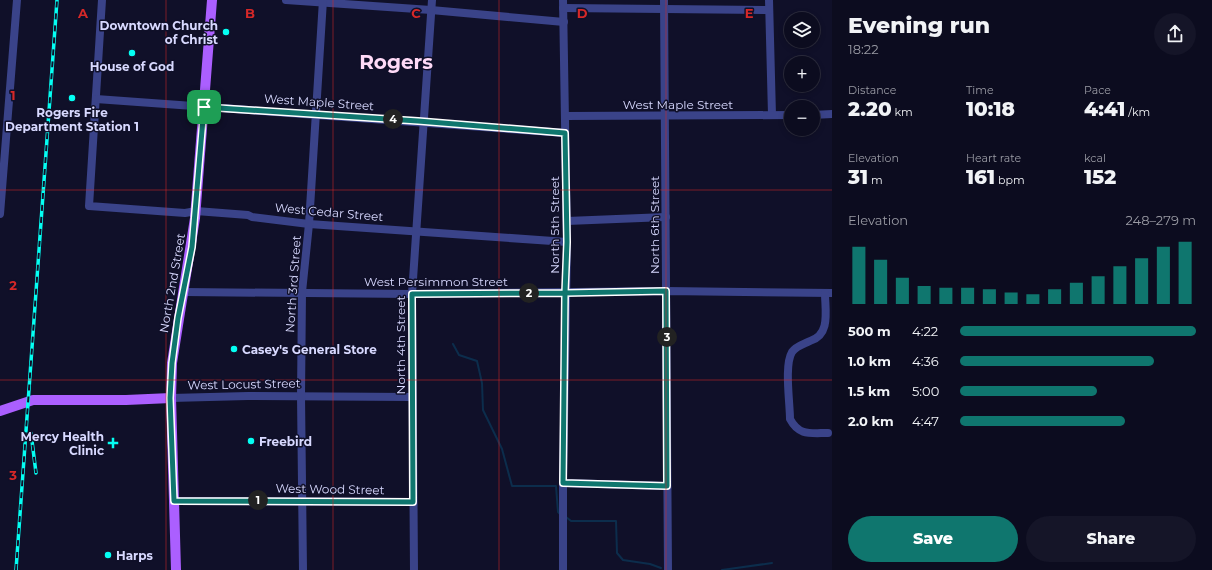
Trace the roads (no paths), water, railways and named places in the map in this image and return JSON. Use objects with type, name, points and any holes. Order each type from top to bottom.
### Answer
[{"type":"main road","name":"North 2nd Street","points":[[176,570],[170,398],[172,363],[192,247],[196,211],[212,0]]},
{"type":"main road","name":"West Locust Street","points":[[0,411],[28,401],[170,398]]},
{"type":"street","points":[[0,214],[4,111],[17,0]]},
{"type":"street","points":[[96,99],[102,0]]},
{"type":"street","points":[[286,0],[322,1],[564,22]]},
{"type":"street","name":"North 4th Street","points":[[414,570],[412,294],[432,0]]},
{"type":"street","name":"North 6th Street","points":[[664,0],[668,570]]},
{"type":"street","points":[[769,0],[772,115]]},
{"type":"street","name":"North 3rd Street","points":[[303,570],[301,396],[302,292],[309,224],[322,1]]},
{"type":"street","points":[[563,4],[664,9],[769,10]]},
{"type":"street","name":"North 5th Street","points":[[563,4],[567,221],[563,570]]},
{"type":"street","name":"West Maple Street","points":[[96,99],[565,133]]},
{"type":"street","name":"West Cedar Street","points":[[96,99],[89,206],[185,213],[196,211],[248,215],[252,217],[309,224],[567,242]]},
{"type":"street","points":[[820,115],[832,114]]},
{"type":"street","name":"West Maple Street","points":[[565,116],[784,115]]},
{"type":"street","points":[[567,221],[666,217]]},
{"type":"street","name":"West Persimmon Street","points":[[184,292],[412,294],[666,291],[829,293]]},
{"type":"street","points":[[828,432],[806,433],[795,428],[790,419],[789,360],[795,349],[814,340],[822,334],[825,326],[829,293]]},
{"type":"street","name":"West Locust Street","points":[[170,398],[301,396],[412,397]]},
{"type":"street","points":[[563,483],[667,486]]},
{"type":"street","name":"West Wood Street","points":[[174,501],[302,500],[413,502]]},
{"type":"waterway","points":[[453,344],[459,355],[477,361],[482,383],[483,410],[502,449],[512,486],[556,486],[558,512],[560,514]]},
{"type":"waterway","points":[[566,517],[571,521],[616,521],[617,553],[623,560],[650,564],[661,568]]},
{"type":"waterway","points":[[722,570],[772,563]]},
{"type":"railway","points":[[16,570],[57,0]]},
{"type":"railway","points":[[31,433],[36,473]]},
{"type":"place","name":"Downtown Church of Christ","points":[[226,32]]},
{"type":"place","name":"House of God","points":[[132,53]]},
{"type":"place","name":"Rogers Fire Department Station 1","points":[[72,98]]},
{"type":"place","name":"Casey's General Store","points":[[234,349]]},
{"type":"place","name":"Freebird","points":[[251,441]]},
{"type":"place","name":"Mercy Health Clinic","points":[[113,443]]},
{"type":"place","name":"Harps","points":[[108,555]]},
{"type":"district","name":"Rogers","points":[[396,62]]}]
